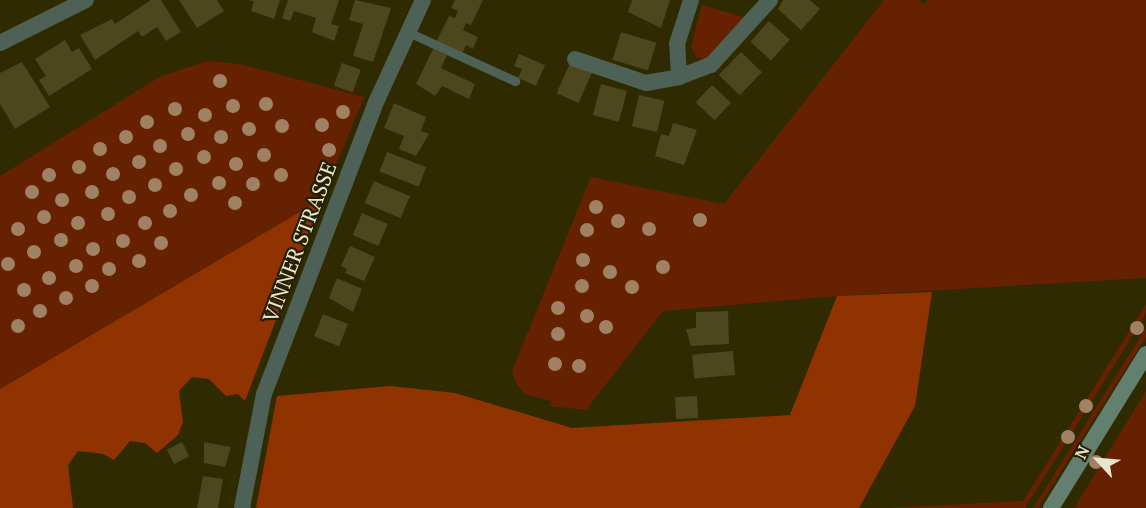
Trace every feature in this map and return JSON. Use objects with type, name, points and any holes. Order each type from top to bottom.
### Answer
[{"type":"main road","points":[[1051,508],[1146,354]]},
{"type":"street","points":[[0,43],[86,0]]},
{"type":"street","name":"VINNER STRASSE","points":[[242,508],[264,394],[377,100],[423,0]]},
{"type":"street","points":[[680,77],[677,44],[691,0]]},
{"type":"street","points":[[575,59],[646,83],[680,77],[711,65],[770,0]]},
{"type":"lane","points":[[408,32],[515,81]]},
{"type":"shaded area","points":[[884,0],[919,0],[923,5],[928,0],[1146,0],[1146,278],[837,296],[663,311],[586,410],[549,406],[551,401],[525,394],[516,384],[512,371],[591,177],[724,204]]},
{"type":"shaded area","points":[[702,5],[747,18],[707,62],[696,57],[691,47]]},
{"type":"shaded area","points":[[208,61],[240,64],[364,97],[322,199],[0,389],[0,176],[161,76]]},
{"type":"shaded area","points":[[322,199],[245,401],[238,394],[226,396],[209,379],[192,377],[179,391],[183,422],[178,435],[157,453],[145,443],[130,441],[114,460],[103,454],[78,451],[68,465],[73,508],[0,508],[0,389]]},
{"type":"shaded area","points":[[932,292],[915,406],[859,508],[256,508],[277,396],[390,386],[455,393],[572,428],[790,415],[837,296]]},
{"type":"shaded area","points":[[1146,304],[1146,314],[1025,508],[884,508],[1023,501]]},
{"type":"shaded area","points":[[1146,328],[1146,337],[1038,508],[1033,508]]},
{"type":"shaded area","points":[[1146,391],[1146,508],[1074,508]]},
{"type":"building","points":[[151,0],[161,0],[181,32],[166,41],[157,27],[142,37],[138,31],[95,60],[80,35],[112,19],[115,24]]},
{"type":"building","points":[[179,0],[217,0],[224,11],[197,28]]},
{"type":"building","points":[[250,0],[280,0],[274,19],[251,11],[254,2]]},
{"type":"building","points":[[288,0],[339,0],[331,24],[339,26],[334,41],[312,32],[316,18],[294,11],[290,21],[282,18]]},
{"type":"building","points":[[355,0],[391,8],[373,62],[353,56],[363,24],[349,20]]},
{"type":"building","points":[[455,0],[483,0],[471,25],[466,23],[463,30],[478,37],[473,49],[466,45],[462,54],[436,42],[449,16],[455,18],[458,11],[451,8]]},
{"type":"building","points":[[632,0],[670,0],[661,28],[628,12]]},
{"type":"building","points":[[783,0],[810,0],[820,9],[801,30],[778,9]]},
{"type":"building","points":[[769,21],[790,40],[771,61],[750,42]]},
{"type":"building","points":[[621,32],[656,43],[648,71],[613,60]]},
{"type":"building","points":[[65,40],[72,52],[79,48],[92,69],[49,96],[39,80],[46,76],[35,59]]},
{"type":"building","points":[[433,49],[447,55],[441,68],[475,84],[469,99],[442,86],[435,96],[416,84]]},
{"type":"building","points":[[741,52],[762,72],[740,95],[719,75]]},
{"type":"building","points":[[519,54],[545,65],[536,86],[518,78],[522,69],[514,66]]},
{"type":"building","points":[[22,62],[50,107],[15,129],[0,104],[0,73]]},
{"type":"building","points":[[342,63],[361,70],[353,92],[334,86]]},
{"type":"building","points":[[570,63],[592,73],[579,103],[557,93]]},
{"type":"building","points":[[601,84],[627,91],[619,122],[593,115]]},
{"type":"building","points":[[712,85],[731,103],[715,120],[696,103]]},
{"type":"building","points":[[639,95],[664,101],[657,132],[632,126]]},
{"type":"building","points":[[394,103],[426,117],[421,131],[429,134],[416,156],[399,149],[404,136],[384,128]]},
{"type":"building","points":[[673,123],[697,130],[684,165],[655,156],[661,134],[669,136]]},
{"type":"building","points":[[387,152],[426,167],[419,187],[379,172]]},
{"type":"building","points":[[374,181],[410,196],[401,218],[365,203]]},
{"type":"building","points":[[362,213],[388,224],[378,246],[353,235]]},
{"type":"building","points":[[350,246],[375,257],[364,281],[345,273],[347,269],[341,266]]},
{"type":"building","points":[[337,278],[362,289],[353,312],[329,298]]},
{"type":"building","points":[[728,311],[729,344],[691,346],[686,329],[696,328],[696,312]]},
{"type":"building","points":[[323,314],[348,324],[339,346],[314,336]]},
{"type":"building","points":[[733,351],[735,375],[694,378],[692,355]]},
{"type":"building","points":[[697,396],[698,418],[676,419],[675,397]]},
{"type":"building","points":[[182,442],[189,456],[174,464],[167,450]]},
{"type":"building","points":[[204,442],[231,447],[225,467],[204,463]]},
{"type":"building","points":[[203,476],[223,479],[218,508],[197,508]]}]
